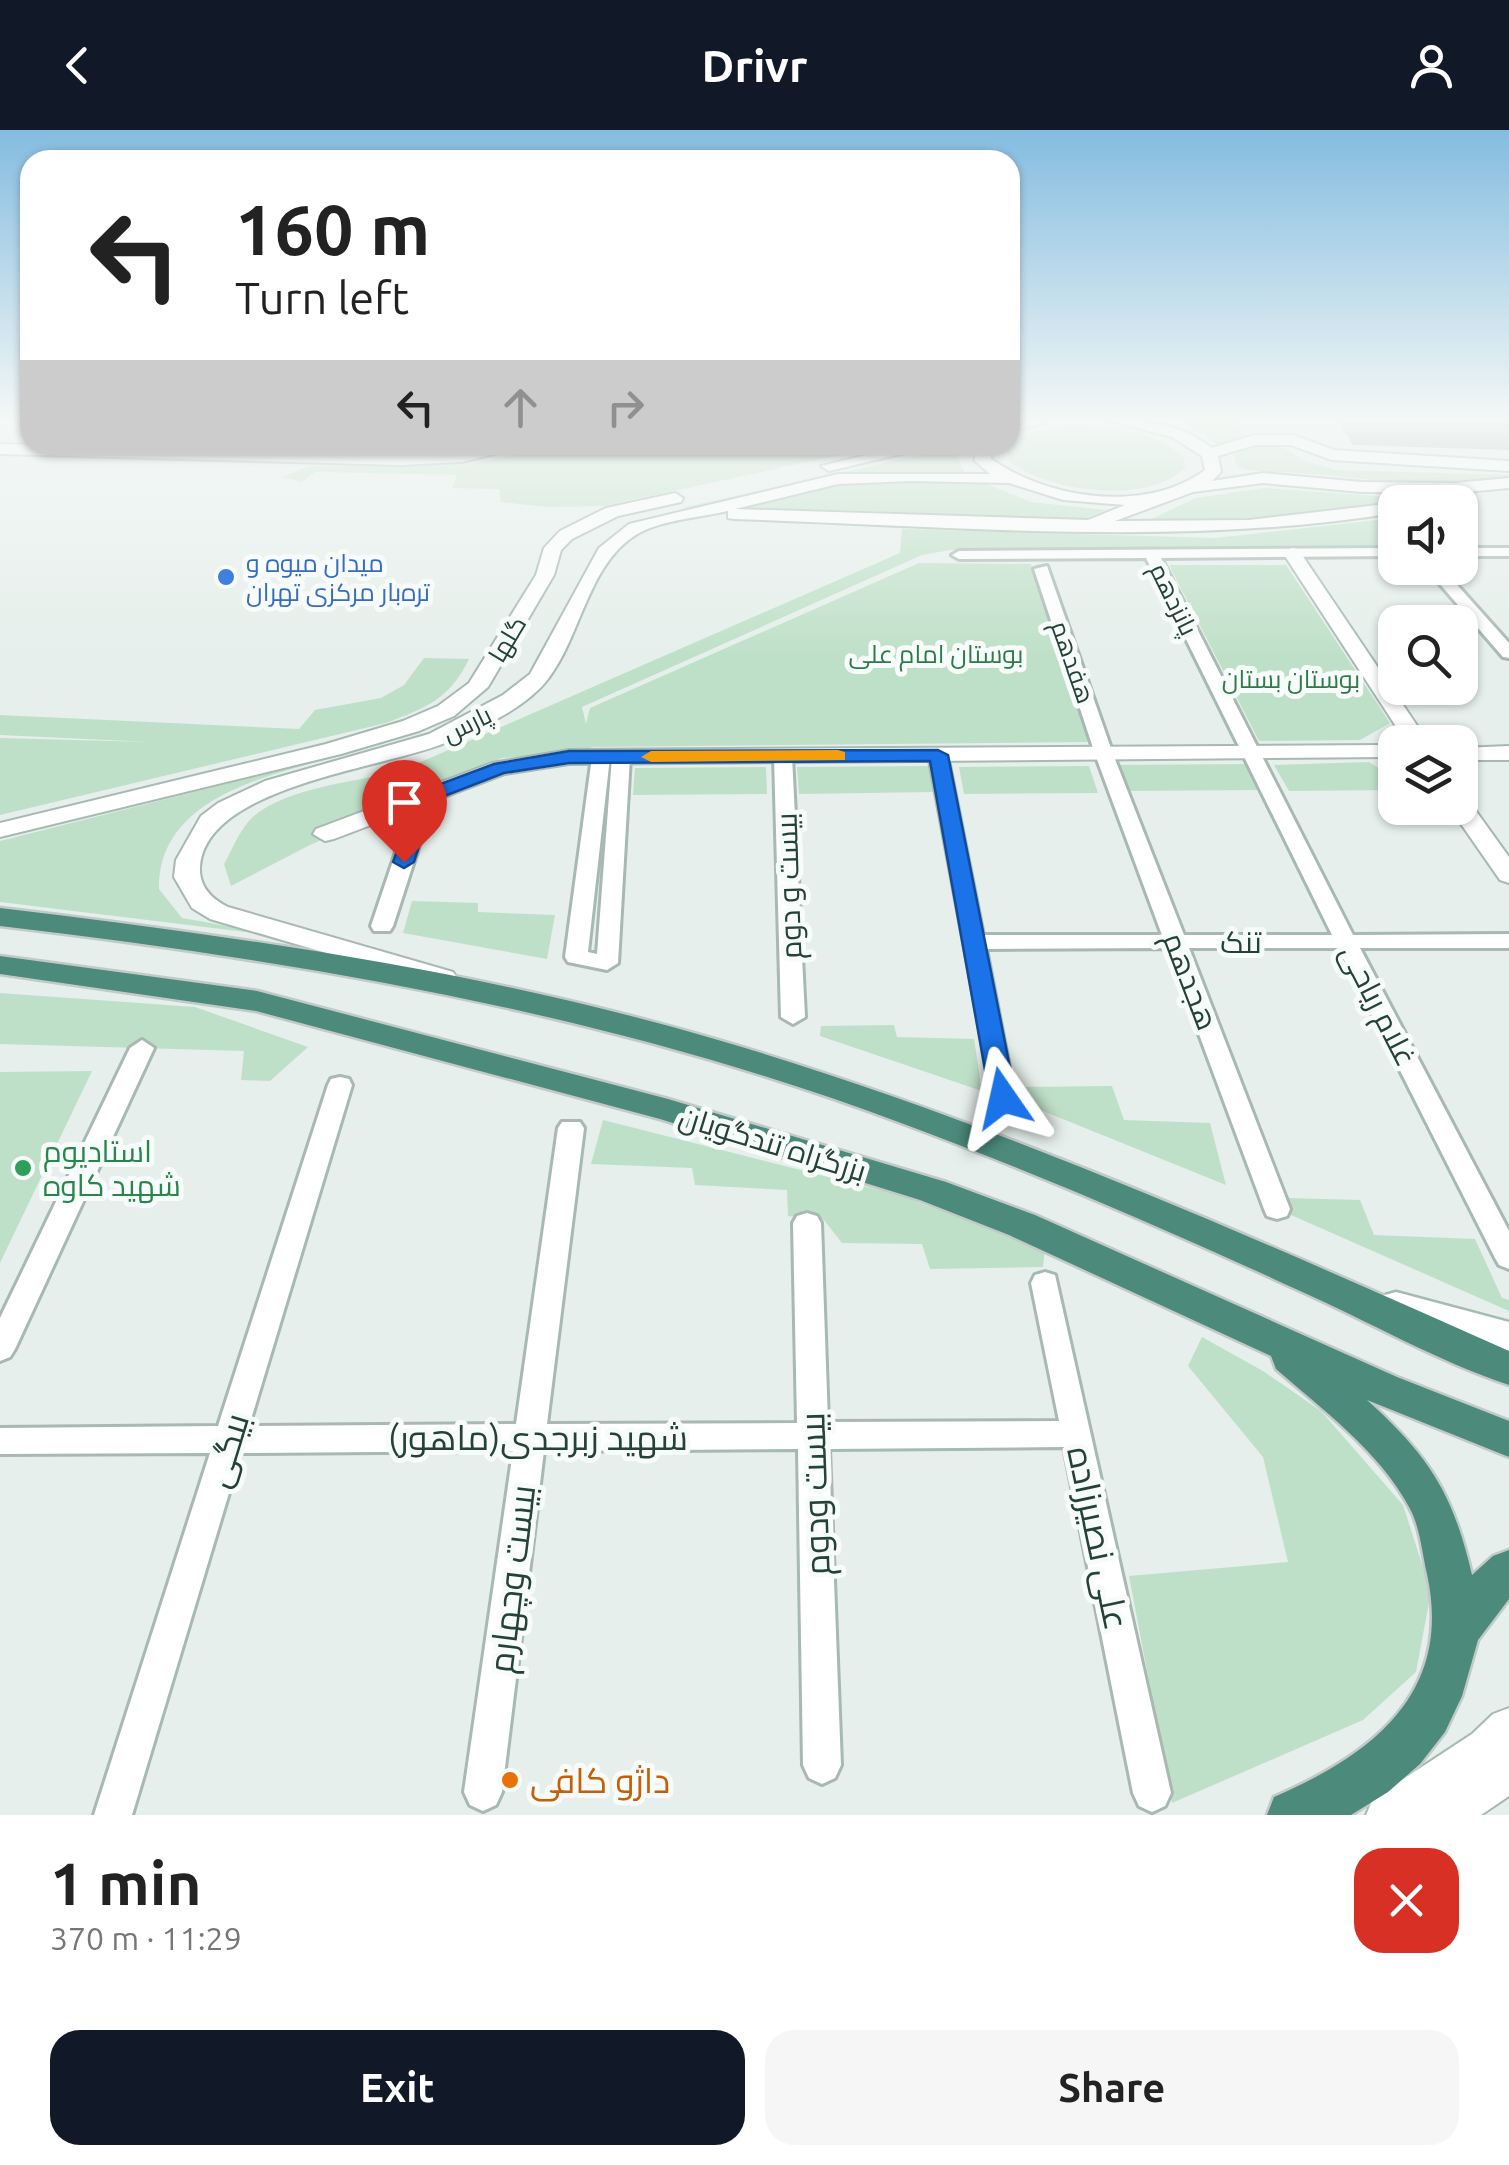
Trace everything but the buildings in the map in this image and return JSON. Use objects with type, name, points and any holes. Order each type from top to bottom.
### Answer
[{"type":"highway","points":[[0,916],[273,953],[464,985],[705,1046],[928,1119],[1339,1292],[1509,1369]]},
{"type":"highway","name":"بزرگراه تندگویان","points":[[0,964],[257,1002],[668,1110],[933,1191],[1022,1225],[1383,1389],[1509,1438]]},
{"type":"highway","points":[[1260,1333],[1367,1422],[1426,1496],[1451,1571],[1456,1632],[1440,1699],[1389,1764],[1322,1804],[1292,1815]]},
{"type":"highway","points":[[1456,1632],[1490,1587],[1509,1572]]},
{"type":"main road","points":[[1339,1292],[1509,1338]]},
{"type":"street","name":"گلها","points":[[0,830],[333,748],[412,726],[446,711],[477,687],[545,575],[553,548],[612,512],[675,499]]},
{"type":"street","name":"پارس","points":[[464,985],[219,913],[202,903],[187,877],[188,860],[196,841],[210,821],[248,796],[437,739],[511,700],[539,677],[605,552],[635,528],[757,499]]},
{"type":"street","points":[[1090,525],[1157,499]]},
{"type":"street","points":[[693,516],[1178,530],[1262,526],[1378,510]]},
{"type":"street","points":[[959,554],[1378,552]]},
{"type":"street","points":[[1478,552],[1509,552]]},
{"type":"street","points":[[1292,553],[1407,725]]},
{"type":"street","name":"پانزدهم","points":[[1151,554],[1249,753]]},
{"type":"street","name":"هفدهم","points":[[1042,569],[1104,754]]},
{"type":"street","points":[[1449,585],[1509,653]]},
{"type":"street","points":[[325,834],[500,768],[569,757],[1249,753],[1378,758]]},
{"type":"street","name":"غلام ریاحی","points":[[1249,753],[1509,1258]]},
{"type":"street","points":[[1478,754],[1509,753]]},
{"type":"street","name":"هجدهم","points":[[1104,754],[1277,1209]]},
{"type":"street","points":[[938,755],[1003,1098]]},
{"type":"street","name":"بیست و دوم","points":[[782,756],[793,1017]]},
{"type":"street","points":[[611,757],[607,963],[576,957],[611,757]]},
{"type":"street","points":[[382,926],[426,796]]},
{"type":"street","points":[[1474,825],[1509,875]]},
{"type":"street","name":"تنک","points":[[973,942],[1509,941]]},
{"type":"street","points":[[0,1350],[142,1048]]},
{"type":"street","name":"بیگی","points":[[112,1815],[340,1085]]},
{"type":"street","name":"بیست وچهارم","points":[[483,1792],[570,1128]]},
{"type":"street","name":"بیست ودوم","points":[[806,1223],[822,1765]]},
{"type":"street","name":"علی نصیرزاده","points":[[1045,1283],[1152,1793]]},
{"type":"street","name":"شهید زبرجدی(ماهور)","points":[[0,1440],[1077,1434]]},
{"type":"street","points":[[1388,1815],[1488,1750],[1509,1730]]},
{"type":"street","points":[[1440,1815],[1509,1770]]},
{"type":"green space","points":[[500,499],[637,499],[603,506],[548,507],[501,502]]},
{"type":"green space","points":[[723,499],[1023,499],[1106,510],[1079,521],[867,511],[681,508]]},
{"type":"green space","points":[[1195,499],[1378,499],[1378,504],[1169,524],[1147,521]]},
{"type":"green space","name":"بوستان امام علی","points":[[1378,520],[1378,547],[950,550],[922,555],[582,707],[586,724],[590,708],[919,563],[1031,564],[1089,742],[591,747],[591,752],[502,758],[308,846],[231,886],[224,864],[238,837],[248,822],[277,802],[318,788],[398,772],[900,553],[902,529],[1215,538]]},
{"type":"green space","name":"بوستان بستان","points":[[1169,565],[1286,565],[1390,723],[1378,725],[1378,730],[1360,740],[1259,741]]},
{"type":"green space","points":[[424,658],[469,659],[445,693],[386,723],[0,815],[0,738],[149,742],[0,735],[0,715],[299,729],[315,710],[381,698],[404,685]]},
{"type":"green space","points":[[364,749],[233,790],[204,806],[180,828],[164,855],[159,889],[182,918],[296,938],[0,902],[0,841]]},
{"type":"green space","points":[[1369,762],[1378,768],[1378,790],[1289,791],[1274,765]]},
{"type":"green space","points":[[1245,764],[1258,790],[1125,791],[1115,765]]},
{"type":"green space","points":[[928,766],[934,792],[799,794],[797,767]]},
{"type":"green space","points":[[1089,766],[1098,793],[964,794],[959,767]]},
{"type":"green space","points":[[766,767],[767,794],[633,795],[635,768]]},
{"type":"green space","points":[[412,901],[478,903],[478,912],[555,915],[547,959],[403,933]]},
{"type":"green space","points":[[0,993],[195,1007],[308,1047],[270,1081],[241,1080],[244,1051],[0,1044]]},
{"type":"green space","points":[[894,1025],[897,1037],[974,1039],[982,1091],[820,1036],[821,1026]]},
{"type":"green space","name":"استادیوم شهید کاوه","points":[[92,1071],[0,1263],[0,1072]]},
{"type":"green space","points":[[1112,1086],[1124,1120],[1210,1123],[1226,1185],[1028,1105],[1022,1087]]},
{"type":"green space","points":[[603,1120],[895,1194],[1045,1248],[1043,1267],[930,1269],[922,1244],[842,1243],[824,1220],[788,1216],[787,1190],[695,1185],[692,1168],[591,1164]]},
{"type":"green space","points":[[1286,1198],[1360,1200],[1374,1235],[1475,1239],[1502,1298],[1509,1300],[1509,1311],[1291,1215]]},
{"type":"green space","points":[[1202,1337],[1263,1371],[1321,1411],[1403,1505],[1431,1592],[1416,1672],[1363,1720],[1172,1803],[1129,1576],[1288,1562],[1263,1457],[1188,1366]]},
{"type":"slow traffic","points":[[651,757],[838,756]]},
{"type":"place","name":"میدان میوه و تره‌بار مرکزی تهران","points":[[226,577]]},
{"type":"place","name":"استادیوم شهید کاوه","points":[[23,1168]]},
{"type":"place","name":"داژو کافی","points":[[510,1780]]},
{"type":"route","points":[[404,862],[426,796],[500,768],[569,757],[938,755],[1003,1098]]}]
